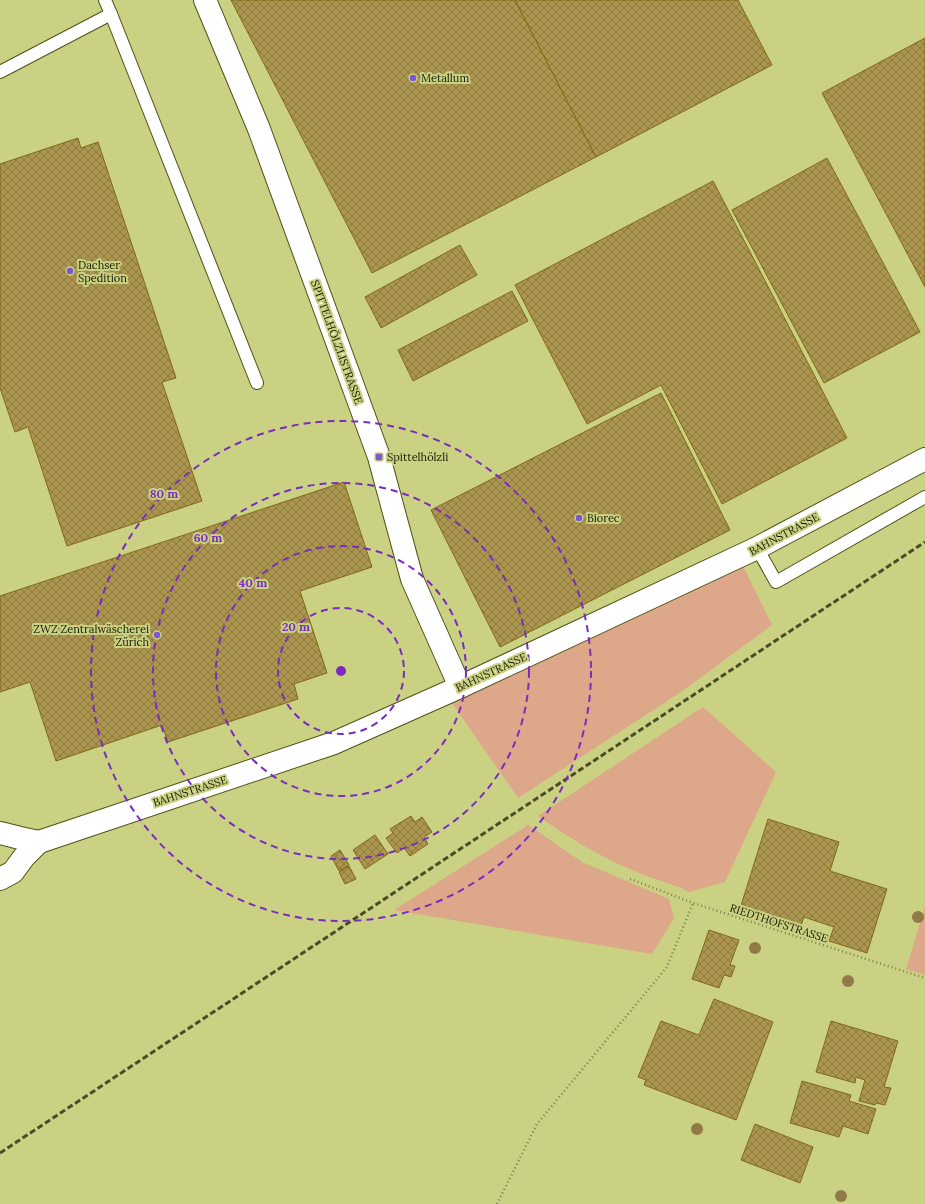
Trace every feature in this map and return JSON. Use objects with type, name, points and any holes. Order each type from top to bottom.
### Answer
[{"type":"street","name":"SPITTELHÖLZLISTRASSE","points":[[205,0],[259,128],[378,457],[412,579],[460,687]]},
{"type":"street","name":"BAHNSTRASSE","points":[[0,879],[13,872],[24,857],[39,842],[334,743],[460,687],[757,548],[925,459]]},
{"type":"street","points":[[0,833],[39,842]]},
{"type":"lane","points":[[105,0],[257,383]]},
{"type":"lane","points":[[0,72],[111,14]]},
{"type":"lane","points":[[757,548],[776,582],[925,497]]},
{"type":"path","name":"RIEDTHOFSTRASSE","points":[[630,879],[693,903],[925,978]]},
{"type":"path","points":[[497,1204],[537,1124],[667,968],[693,903]]},
{"type":"shaded area","points":[[743,566],[772,625],[681,692],[518,798],[452,703]]},
{"type":"shaded area","points":[[703,707],[776,772],[725,882],[689,892],[641,874],[596,853],[538,816]]},
{"type":"shaded area","points":[[528,825],[582,862],[669,899],[674,918],[652,954],[394,910]]},
{"type":"shaded area","points":[[925,907],[925,975],[906,969]]},
{"type":"building","name":"Metallum","points":[[231,0],[515,0],[596,157],[372,273]]},
{"type":"building","points":[[515,0],[738,0],[772,65],[596,157]]},
{"type":"building","points":[[925,38],[925,287],[822,93]]},
{"type":"building","name":"Dachser Spedition","points":[[78,138],[81,148],[98,142],[176,378],[162,382],[202,501],[67,546],[28,427],[15,432],[0,388],[0,164]]},
{"type":"building","points":[[827,158],[920,332],[824,383],[732,210]]},
{"type":"building","points":[[713,181],[847,438],[722,504],[661,385],[587,424],[515,285]]},
{"type":"building","points":[[460,245],[477,275],[381,328],[365,297]]},
{"type":"building","points":[[512,291],[528,321],[413,381],[398,350]]},
{"type":"building","name":"Biorec","points":[[661,393],[730,530],[500,647],[431,510]]},
{"type":"building","name":"ZWZ Zentralwäscherei Zürich","points":[[344,482],[372,567],[300,591],[327,673],[294,684],[298,699],[168,742],[162,725],[56,761],[30,682],[0,692],[0,596]]},
{"type":"building","points":[[411,816],[415,822],[422,817],[432,832],[424,837],[428,844],[410,856],[404,848],[397,853],[386,838],[393,833],[390,829]]},
{"type":"building","points":[[768,819],[839,842],[830,871],[887,889],[867,953],[829,941],[834,927],[804,917],[799,931],[739,912]]},
{"type":"building","points":[[375,835],[388,854],[365,869],[353,850]]},
{"type":"building","points":[[340,850],[349,865],[339,871],[331,856]]},
{"type":"building","points":[[349,866],[356,879],[345,884],[339,872]]},
{"type":"building","points":[[709,930],[739,940],[730,965],[735,966],[731,977],[724,975],[719,988],[692,979]]},
{"type":"building","points":[[714,999],[773,1022],[736,1120],[644,1085],[646,1080],[638,1077],[661,1021],[699,1035]]},
{"type":"building","points":[[831,1021],[898,1041],[884,1087],[891,1088],[885,1105],[876,1103],[875,1105],[859,1101],[865,1080],[856,1077],[855,1083],[816,1072]]},
{"type":"building","points":[[802,1081],[851,1095],[849,1101],[876,1109],[868,1134],[843,1126],[839,1137],[790,1123]]},
{"type":"building","points":[[755,1124],[813,1147],[800,1183],[741,1160]]},
{"type":"railway","points":[[0,1153],[925,542]]},
{"type":"place","name":"Metallum","points":[[413,78]]},
{"type":"place","name":"Dachser Spedition","points":[[70,271]]},
{"type":"place","name":"Spittelhölzli","points":[[379,457]]},
{"type":"place","name":"Biorec","points":[[579,518]]},
{"type":"place","name":"ZWZ Zentralwäscherei Zürich","points":[[157,635]]}]
